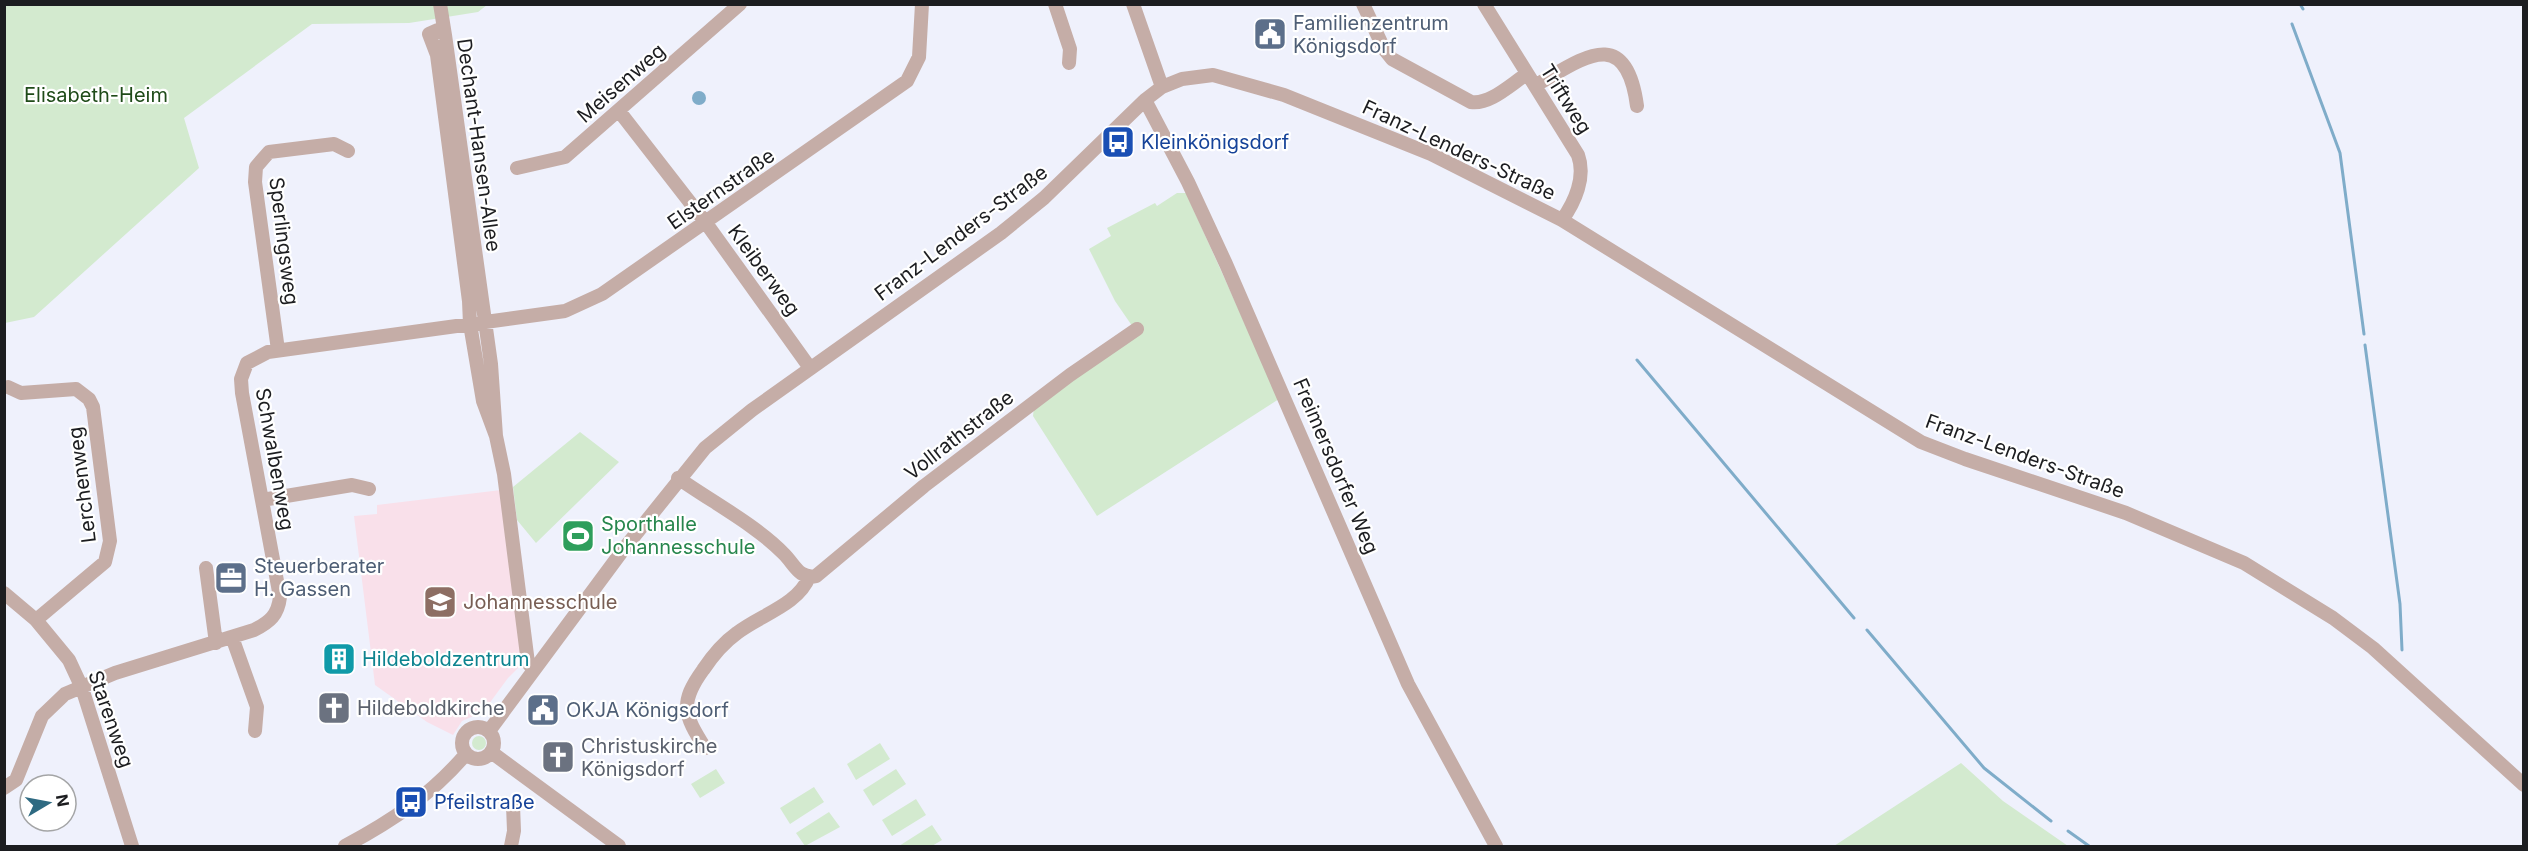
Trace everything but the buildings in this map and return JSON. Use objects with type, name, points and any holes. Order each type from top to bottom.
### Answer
[{"type":"street","points":[[440,4],[445,35]]},
{"type":"street","name":"Meisenweg","points":[[516,168],[565,157],[740,4]]},
{"type":"street","name":"Elsternstraße","points":[[470,324],[565,311],[594,298],[706,223],[907,81],[919,57],[922,4]]},
{"type":"street","points":[[1055,4],[1070,49],[1069,63]]},
{"type":"street","points":[[1133,4],[1162,87]]},
{"type":"street","points":[[1363,4],[1384,49],[1392,59],[1470,102],[1477,103],[1490,98],[1527,74]]},
{"type":"street","name":"Triftweg","points":[[1484,4],[1536,85],[1581,165],[1575,196],[1562,220]]},
{"type":"street","name":"Dechant-Hansen-Allee","points":[[496,435],[483,400],[470,324],[469,301],[437,55],[429,39],[429,34],[438,30],[445,35],[485,322],[496,435],[504,474],[519,600],[528,663],[534,670]]},
{"type":"street","points":[[1536,85],[1588,55],[1603,52],[1615,58],[1627,71],[1634,86],[1637,106]]},
{"type":"street","name":"Franz-Lenders-Straße","points":[[489,731],[678,478],[721,434],[1001,233],[1044,198],[1145,100],[1162,87],[1182,79],[1213,75],[1284,95],[1431,154],[1562,220],[1922,442],[1965,459],[2126,513],[2244,563],[2333,618],[2373,648],[2523,785]]},
{"type":"street","name":"Freimersdorfer Weg","points":[[1145,100],[1188,182],[1226,264],[1408,684],[1496,846]]},
{"type":"street","name":"Kleiberweg","points":[[619,111],[706,223],[810,368]]},
{"type":"street","name":"Sperlingsweg","points":[[278,350],[255,182],[256,167],[263,156],[275,151],[334,144],[348,151]]},
{"type":"street","name":"Schwalbenweg","points":[[4,788],[16,780],[42,716],[65,694],[115,674],[267,624],[278,609],[280,597],[241,380],[243,370],[253,358],[278,350],[470,324]]},
{"type":"street","name":"Vollrathstraße","points":[[705,748],[690,725],[685,703],[693,684],[717,650],[738,632],[802,592],[809,577],[823,572],[924,486],[1019,413],[1137,328]]},
{"type":"street","name":"Lerchenweg","points":[[8,387],[21,393],[76,389],[89,399],[93,407],[110,541],[105,562],[36,620]]},
{"type":"street","points":[[678,478],[777,547],[798,572],[809,577]]},
{"type":"street","points":[[262,500],[352,485],[369,489]]},
{"type":"street","points":[[206,568],[216,642]]},
{"type":"street","name":"Starenweg","points":[[4,593],[36,620],[69,660],[82,688],[132,846]]},
{"type":"street","points":[[232,637],[257,707],[255,731]]},
{"type":"street","points":[[479,727],[489,731],[494,739],[491,753],[479,760],[466,754],[462,744],[468,730],[479,727]]},
{"type":"street","points":[[491,753],[619,846]]},
{"type":"street","points":[[345,846],[411,808],[446,778],[466,754]]},
{"type":"street","points":[[511,846],[514,831],[513,805]]},
{"type":"shaded area","name":"Johannesschule","points":[[501,490],[523,663],[508,678],[483,712],[462,721],[453,735],[427,722],[375,685],[354,516],[377,514],[377,505]]},
{"type":"green space","name":"Elisabeth-Heim","points":[[5,5],[487,5],[478,12],[409,23],[312,24],[184,118],[199,168],[34,317],[5,323]]},
{"type":"green space","points":[[1177,193],[1186,193],[1279,399],[1097,516],[1033,416],[1034,407],[1137,333],[1115,301],[1089,249],[1111,236],[1107,228],[1155,203],[1157,206]]},
{"type":"green space","points":[[580,432],[619,462],[536,543],[517,520],[513,487]]},
{"type":"green space","points":[[476,736],[482,736],[486,743],[482,750],[476,750],[472,746],[472,740]]},
{"type":"green space","points":[[880,743],[890,759],[856,780],[847,764]]},
{"type":"green space","points":[[1961,763],[2003,801],[2068,846],[1834,846]]},
{"type":"green space","points":[[716,769],[725,783],[700,798],[691,784]]},
{"type":"green space","points":[[896,769],[906,784],[873,806],[863,790]]},
{"type":"green space","points":[[814,787],[824,802],[790,824],[780,808]]},
{"type":"green space","points":[[916,799],[926,815],[892,836],[882,820]]},
{"type":"green space","points":[[829,812],[840,827],[805,846],[796,833]]},
{"type":"green space","points":[[932,825],[942,840],[932,846],[899,846]]},
{"type":"water","points":[[699,91],[704,93],[706,98],[704,103],[699,105],[694,103],[692,98],[694,93]]},
{"type":"waterway","points":[[2300,4],[2303,9]]},
{"type":"waterway","points":[[2292,24],[2340,153],[2364,334]]},
{"type":"waterway","points":[[2365,345],[2400,604],[2402,650]]},
{"type":"waterway","points":[[1637,360],[1854,618]]},
{"type":"waterway","points":[[1867,630],[1984,768],[2051,821]]},
{"type":"waterway","points":[[2068,831],[2089,846]]},
{"type":"place","name":"Familienzentrum Königsdorf","points":[[1270,34]]},
{"type":"place","name":"Kleinkönigsdorf","points":[[1118,142]]},
{"type":"place","name":"Sporthalle Johannesschule","points":[[578,536]]},
{"type":"place","name":"Steuerberater H. Gassen","points":[[231,578]]},
{"type":"place","name":"Johannesschule","points":[[440,602]]},
{"type":"place","name":"Hildeboldzentrum","points":[[339,659]]},
{"type":"place","name":"Hildeboldkirche","points":[[334,708]]},
{"type":"place","name":"OKJA Königsdorf","points":[[543,710]]},
{"type":"place","name":"Christuskirche Königsdorf","points":[[558,757]]},
{"type":"place","name":"Pfeilstraße","points":[[411,802]]}]
